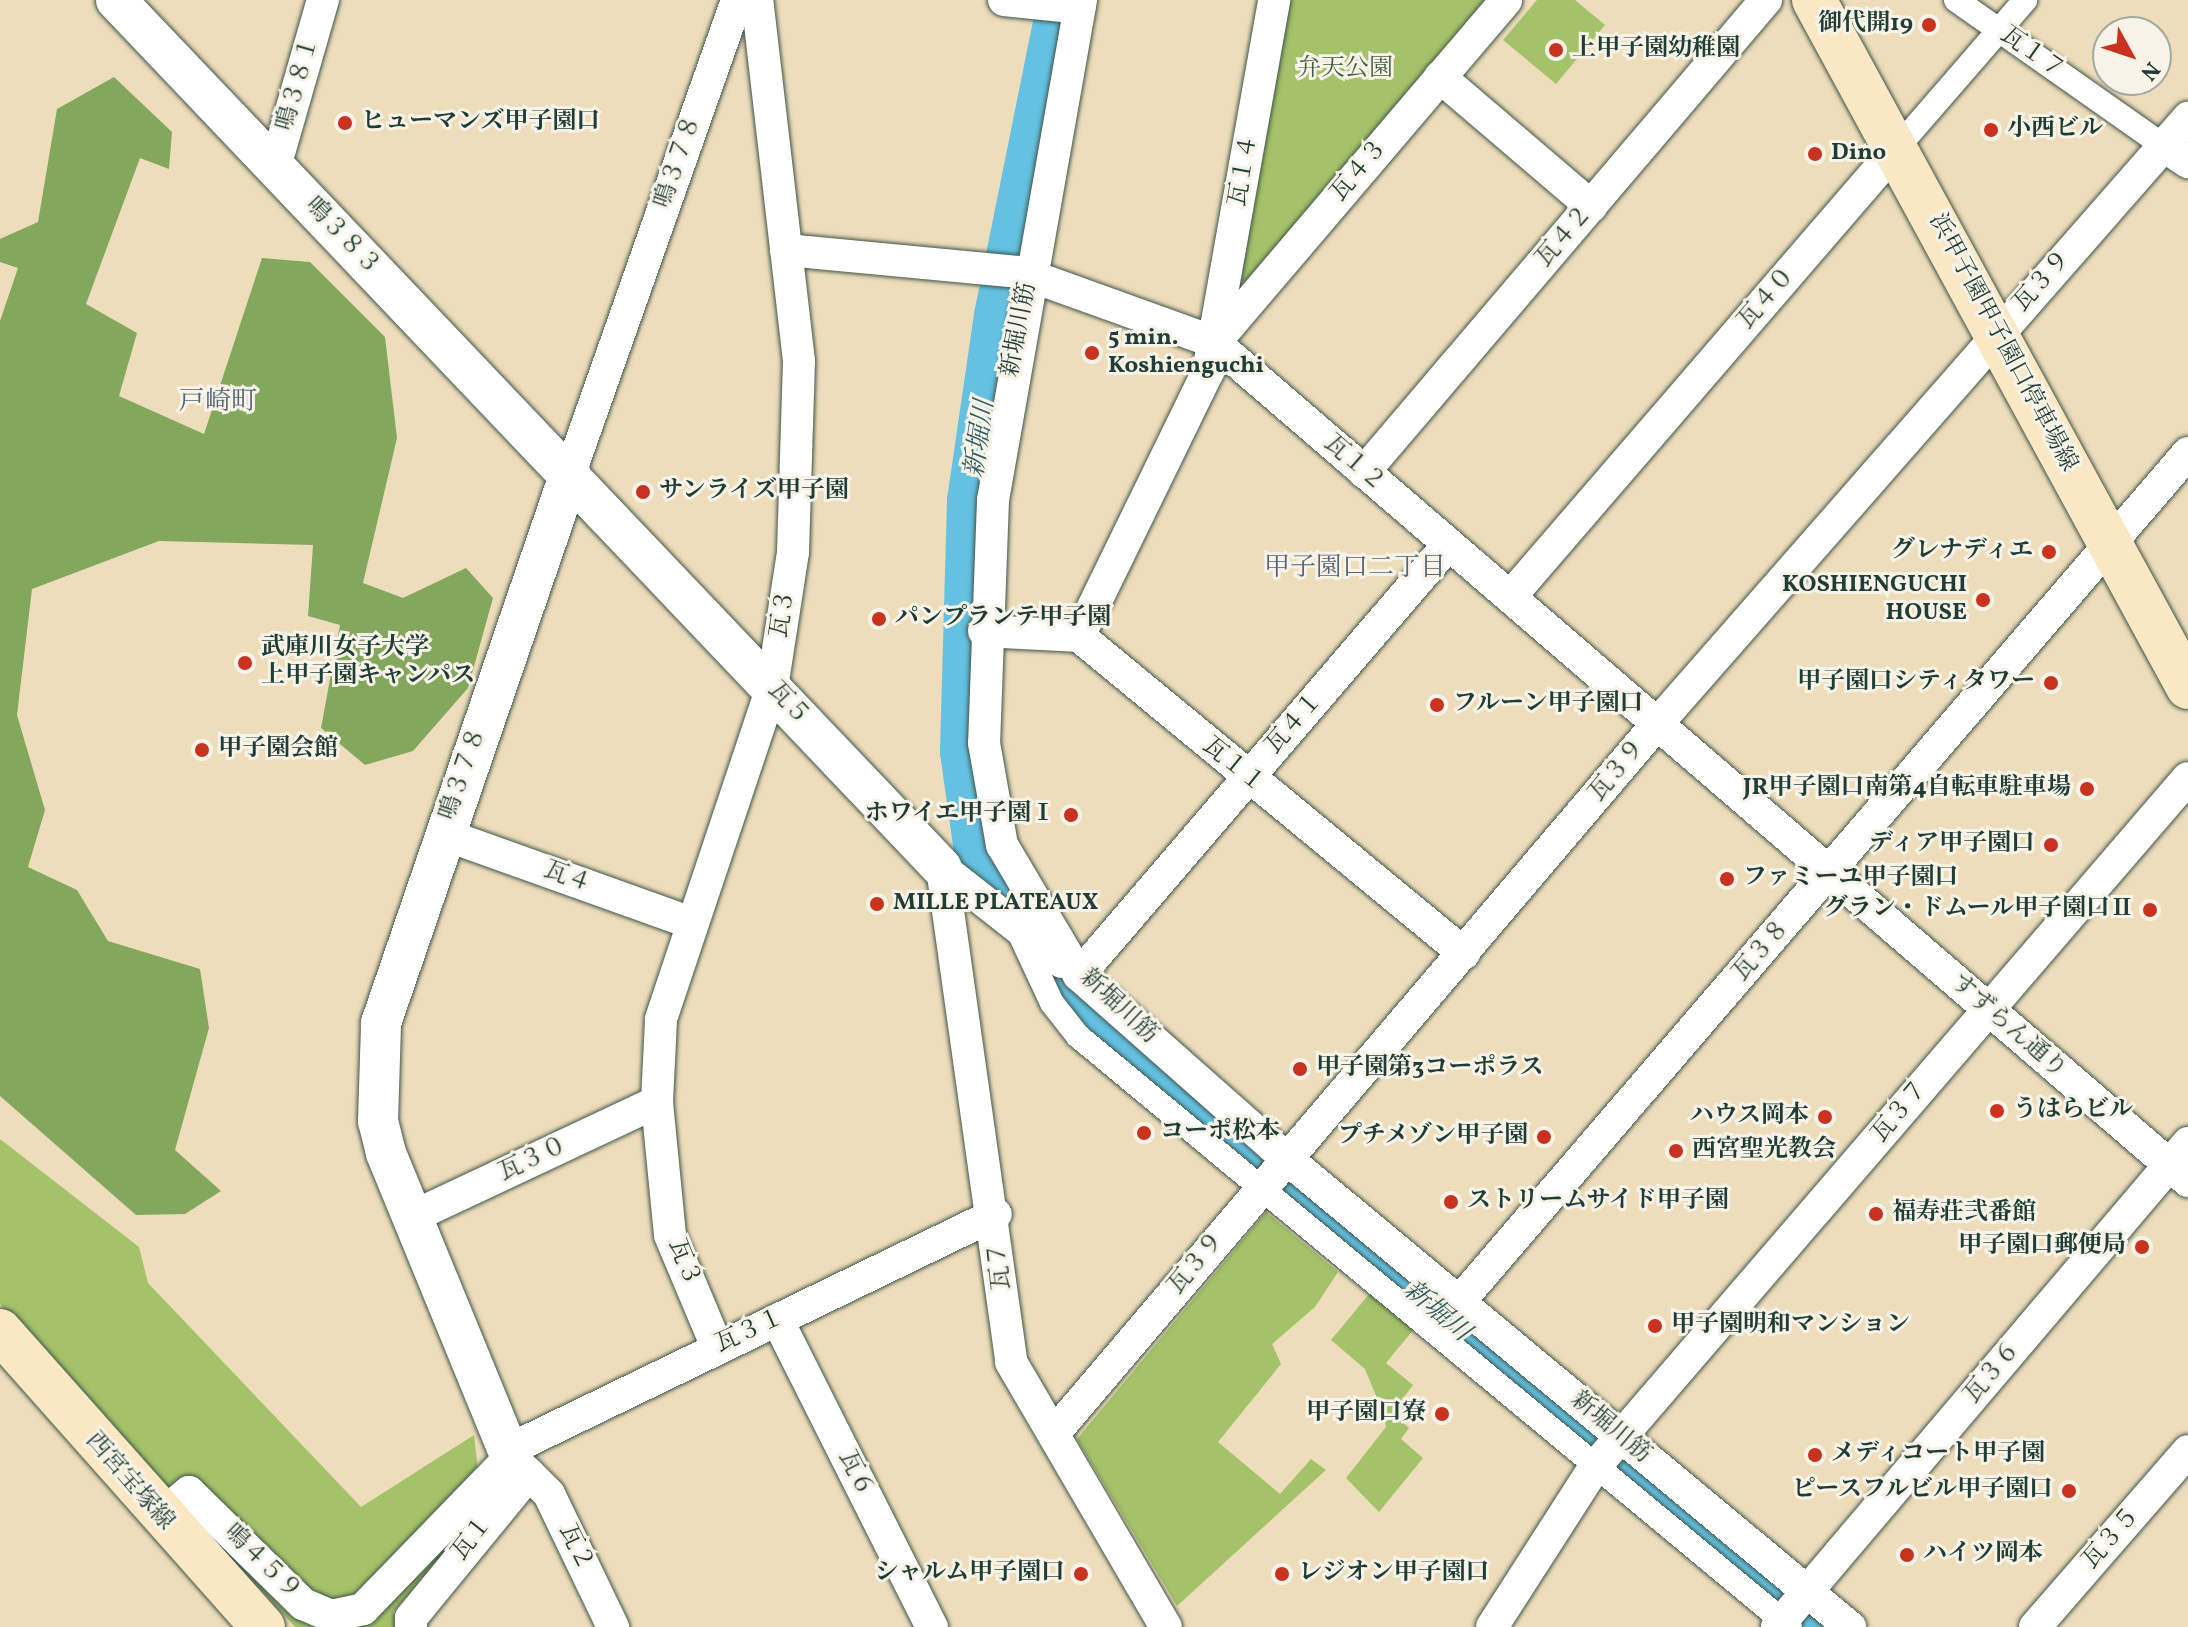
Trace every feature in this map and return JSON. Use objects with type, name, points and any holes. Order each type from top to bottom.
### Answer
[{"type":"main road","name":"浜甲子園甲子園口停車場線","points":[[1814,0],[2188,687]]},
{"type":"main road","name":"西宮宝塚線","points":[[0,1331],[159,1517],[263,1627]]},
{"type":"street","name":"鳴３８３","points":[[116,0],[570,473]]},
{"type":"street","name":"鳴３８１","points":[[275,167],[323,0]]},
{"type":"street","name":"鳴３７８","points":[[520,1466],[410,1218],[378,1121],[381,1023],[443,834],[737,0]]},
{"type":"street","name":"瓦３","points":[[717,1347],[670,1235],[657,1102],[661,1019],[772,688],[801,452],[786,250],[757,0]]},
{"type":"street","points":[[1004,0],[1070,5]]},
{"type":"street","name":"瓦１４","points":[[1079,636],[1208,372],[1274,0]]},
{"type":"street","name":"瓦４３","points":[[1214,342],[1506,0]]},
{"type":"street","name":"瓦４２","points":[[1364,472],[1766,0]]},
{"type":"street","name":"瓦１７","points":[[1956,0],[2176,154]]},
{"type":"street","name":"瓦４０","points":[[1510,597],[2025,0]]},
{"type":"street","name":"新堀川筋","points":[[1070,5],[1017,273],[984,631],[984,743],[1002,845],[1079,975],[1272,1175],[1459,1302],[1607,1454],[1790,1614],[1850,1627]]},
{"type":"street","points":[[1440,77],[1591,206]]},
{"type":"street","name":"瓦３９","points":[[1056,1431],[1657,724],[1996,336],[2176,154],[2188,118]]},
{"type":"street","name":"瓦１２","points":[[786,250],[1017,273],[1214,342],[1829,873]]},
{"type":"street","name":"瓦３８","points":[[1459,1302],[2188,453]]},
{"type":"street","name":"瓦５","points":[[570,473],[942,868],[1079,975]]},
{"type":"street","name":"瓦４１","points":[[1079,975],[1448,545]]},
{"type":"street","points":[[984,631],[1079,636]]},
{"type":"street","name":"瓦１１","points":[[1079,636],[1248,779],[1464,953]]},
{"type":"street","name":"瓦３７","points":[[1492,1627],[1607,1454],[2188,778]]},
{"type":"street","name":"瓦４","points":[[443,834],[691,923]]},
{"type":"street","name":"瓦７","points":[[942,868],[996,1214],[1011,1362],[1056,1431],[1166,1627]]},
{"type":"street","name":"すずらん通り","points":[[1829,873],[1989,1010],[2182,1163]]},
{"type":"street","points":[[1015,925],[1052,1003],[1078,1036],[1272,1175],[1607,1454]]},
{"type":"street","name":"瓦３０","points":[[410,1218],[657,1102]]},
{"type":"street","name":"瓦３６","points":[[1790,1614],[2182,1163]]},
{"type":"street","name":"瓦３１","points":[[520,1466],[525,1442],[996,1214]]},
{"type":"street","name":"瓦６","points":[[778,1321],[932,1627]]},
{"type":"street","name":"瓦３５","points":[[2035,1627],[2188,1451]]},
{"type":"street","name":"鳴４５９","points":[[159,1517],[189,1492],[303,1604],[331,1616],[363,1609],[520,1466]]},
{"type":"street","name":"瓦１","points":[[411,1627],[411,1618],[520,1466]]},
{"type":"street","name":"瓦２","points":[[520,1466],[549,1494],[613,1627]]},
{"type":"green space","name":"弁天公園","points":[[1289,0],[1496,0],[1248,283],[1236,279]]},
{"type":"green space","points":[[1537,0],[1575,0],[1605,25],[1556,84],[1503,40]]},
{"type":"green space","points":[[114,77],[172,132],[169,169],[140,158],[86,304],[137,333],[119,396],[204,434],[262,258],[310,262],[385,337],[397,438],[363,583],[403,598],[466,568],[493,598],[468,688],[413,751],[365,765],[321,728],[340,625],[308,616],[313,545],[159,541],[32,589],[17,715],[45,810],[28,867],[77,890],[108,941],[200,969],[209,1028],[175,1150],[221,1191],[185,1214],[136,1215],[0,1096],[0,321],[18,268],[0,262],[0,239],[38,222],[57,109]]},
{"type":"green space","points":[[0,1139],[139,1247],[148,1283],[361,1507],[474,1435],[483,1512],[393,1612],[401,1627],[295,1627],[0,1304]]},
{"type":"green space","points":[[1266,1212],[1338,1272],[1315,1307],[1272,1344],[1281,1364],[1218,1442],[1280,1494],[1311,1459],[1326,1470],[1177,1606],[1077,1439]]},
{"type":"green space","points":[[1370,1293],[1414,1329],[1386,1363],[1413,1385],[1392,1413],[1409,1428],[1401,1439],[1423,1458],[1379,1512],[1346,1478],[1386,1427],[1384,1415],[1365,1369],[1331,1340]]},
{"type":"waterway","name":"新堀川","points":[[996,879],[978,844],[965,751],[972,501],[999,316],[1063,0]]},
{"type":"waterway","name":"新堀川","points":[[1064,990],[1107,1038],[1815,1627]]},
{"type":"place","name":"御代開19","points":[[1929,25]]},
{"type":"place","name":"上甲子園幼稚園","points":[[1556,50]]},
{"type":"place","name":"ヒューマンズ甲子園口","points":[[345,123]]},
{"type":"place","name":"小西ビル","points":[[1991,130]]},
{"type":"place","name":"Dino","points":[[1815,154]]},
{"type":"place","name":"5 min. Koshienguchi","points":[[1092,353]]},
{"type":"place","name":"サンライズ甲子園","points":[[643,492]]},
{"type":"place","name":"グレナディエ","points":[[2049,552]]},
{"type":"place","name":"KOSHIENGUCHI HOUSE","points":[[1983,600]]},
{"type":"place","name":"パンプランテ甲子園","points":[[879,619]]},
{"type":"place","name":"武庫川女子大学 上甲子園キャンパス","points":[[245,663]]},
{"type":"place","name":"甲子園口シティタワー","points":[[2051,683]]},
{"type":"place","name":"フルーン甲子園口","points":[[1437,705]]},
{"type":"place","name":"甲子園会館","points":[[202,750]]},
{"type":"place","name":"JR甲子園口南第4自転車駐車場","points":[[2087,789]]},
{"type":"place","name":"ホワイエ甲子園Ⅰ","points":[[1071,815]]},
{"type":"place","name":"ディア甲子園口","points":[[2051,845]]},
{"type":"place","name":"ファミーユ甲子園口","points":[[1727,879]]},
{"type":"place","name":"MILLE PLATEAUX","points":[[877,904]]},
{"type":"place","name":"グラン・ドムール甲子園口Ⅱ","points":[[2150,910]]},
{"type":"place","name":"甲子園第3コーポラス","points":[[1300,1069]]},
{"type":"place","name":"うはらビル","points":[[1997,1111]]},
{"type":"place","name":"ハウス岡本","points":[[1825,1117]]},
{"type":"place","name":"コーポ松本","points":[[1144,1133]]},
{"type":"place","name":"プチメゾン甲子園","points":[[1544,1137]]},
{"type":"place","name":"西宮聖光教会","points":[[1676,1151]]},
{"type":"place","name":"ストリームサイド甲子園","points":[[1451,1202]]},
{"type":"place","name":"福寿荘弐番館","points":[[1876,1214]]},
{"type":"place","name":"甲子園口郵便局","points":[[2142,1247]]},
{"type":"place","name":"甲子園明和マンション","points":[[1655,1326]]},
{"type":"place","name":"甲子園口寮","points":[[1442,1414]]},
{"type":"place","name":"メディコート甲子園","points":[[1815,1455]]},
{"type":"place","name":"ピースフルビル甲子園口","points":[[2069,1491]]},
{"type":"place","name":"ハイツ岡本","points":[[1907,1555]]},
{"type":"place","name":"シャルム甲子園口","points":[[1081,1574]]},
{"type":"place","name":"レジオン甲子園口","points":[[1282,1574]]},
{"type":"district","name":"戸崎町","points":[[218,403]]},
{"type":"district","name":"甲子園口二丁目","points":[[1355,569]]}]
